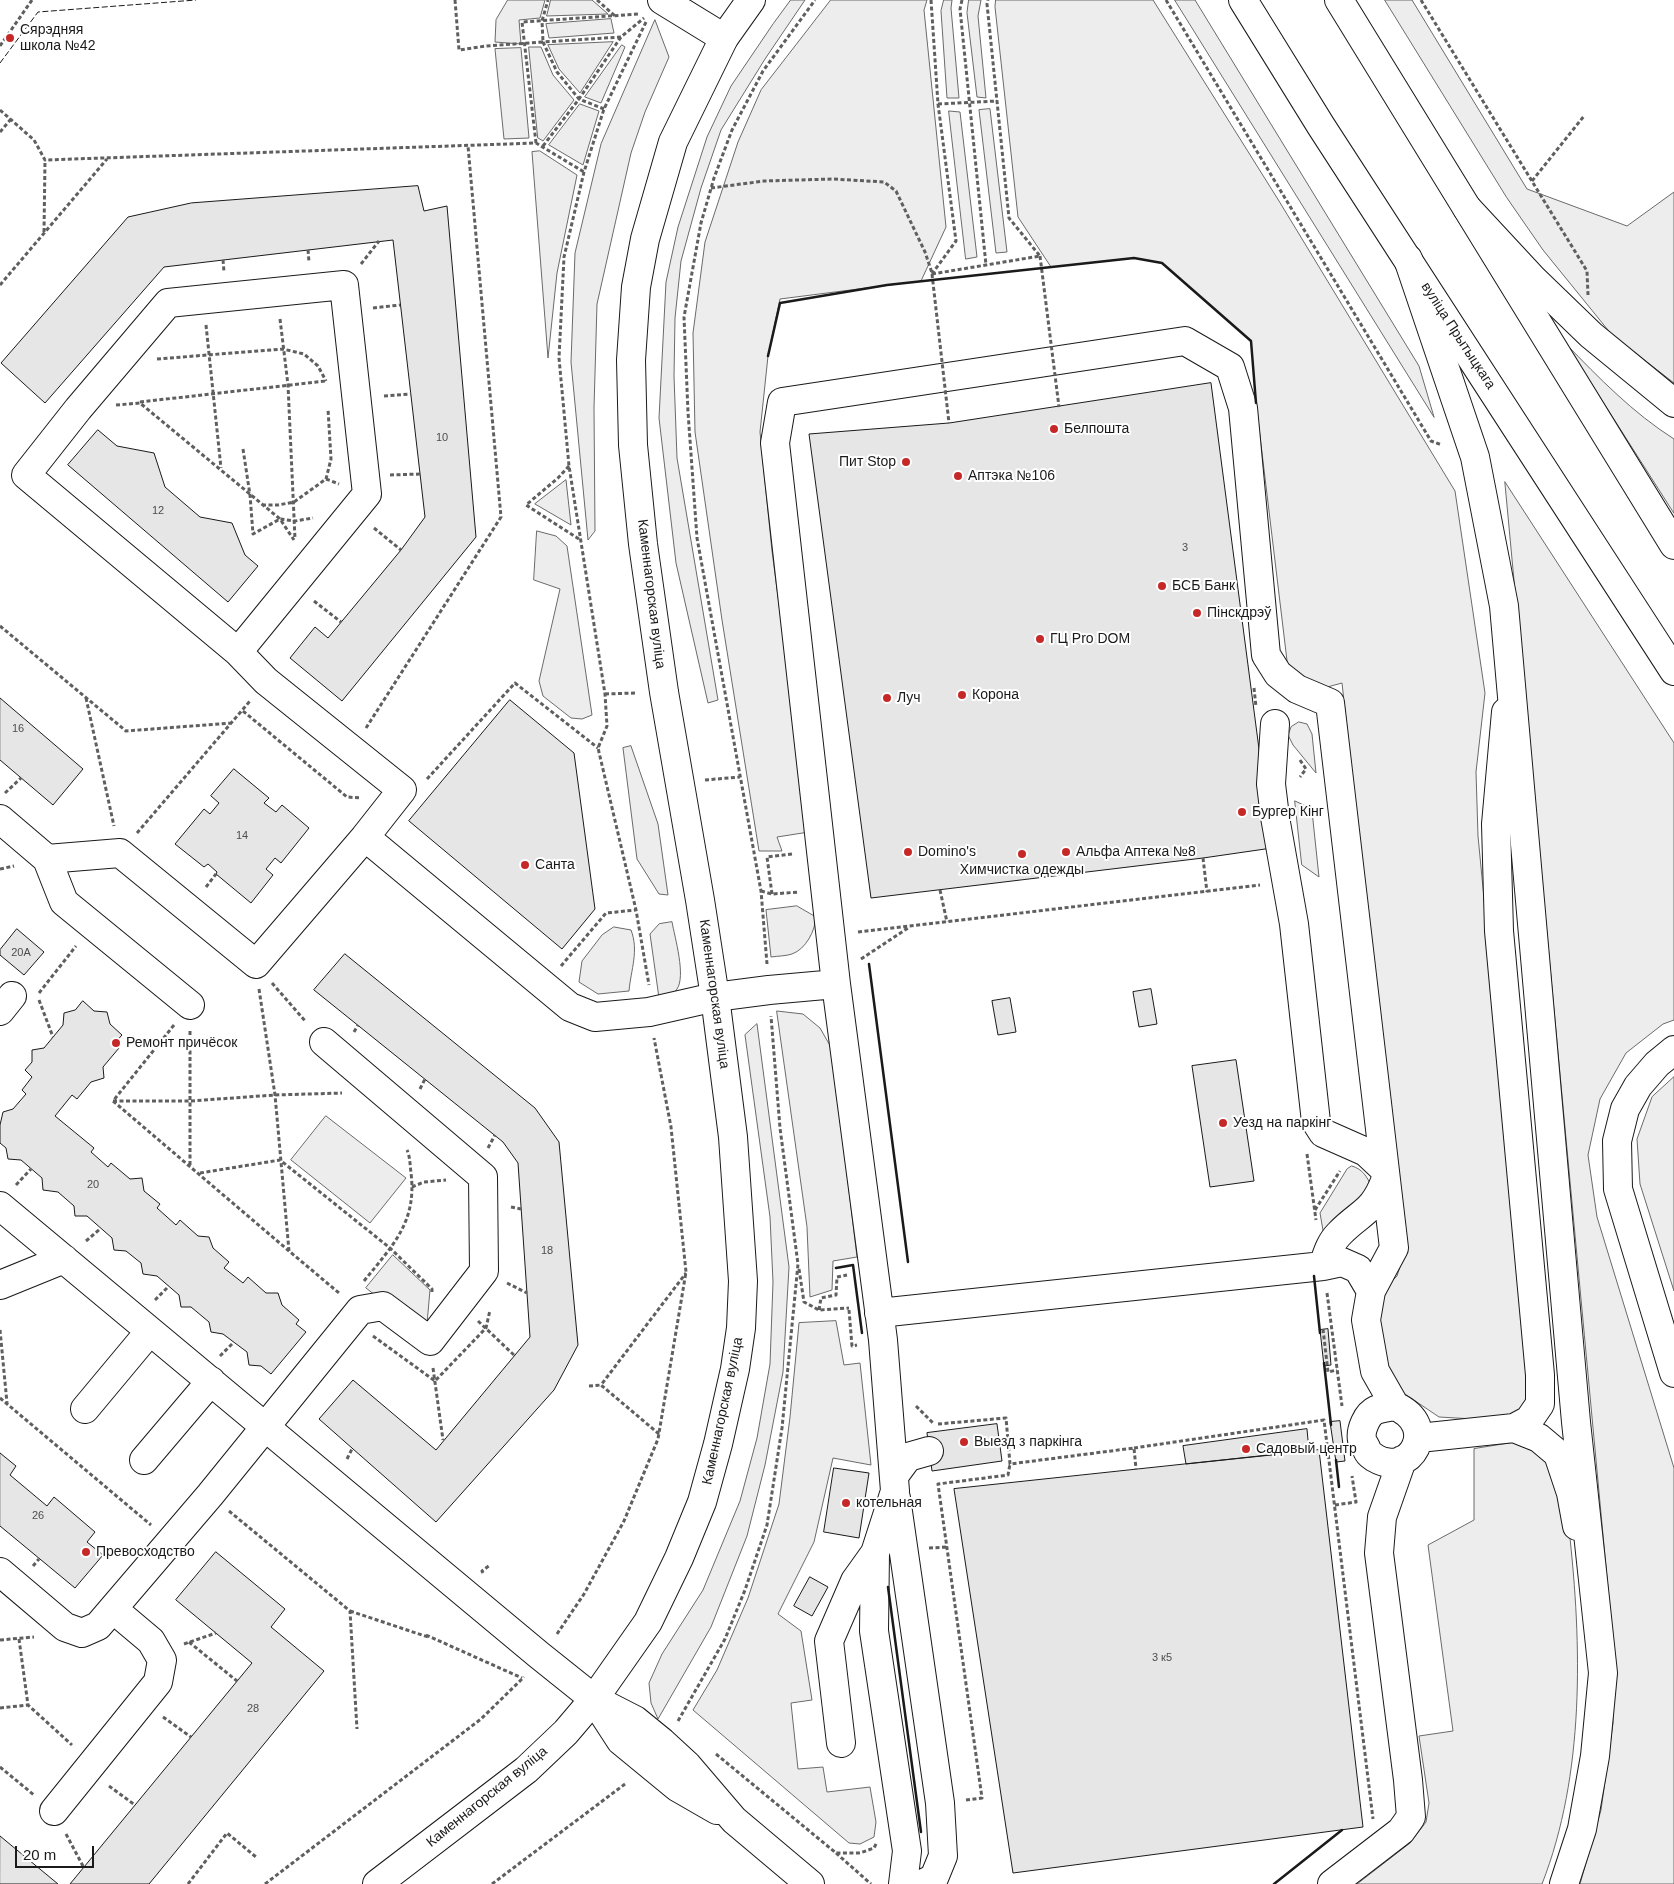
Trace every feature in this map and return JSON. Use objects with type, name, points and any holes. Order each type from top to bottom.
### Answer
[{"type":"main road","name":"Каменнагорская вуліца","points":[[377,1884],[526,1770],[566,1732],[594,1699],[648,1622],[679,1558],[702,1502],[718,1444],[735,1369],[741,1328],[742,1272],[733,1137],[715,997],[664,692],[643,544],[633,445],[631,360],[636,286],[645,238],[673,142],[724,38],[751,0]]},
{"type":"main road","name":"вуліца Прытыцкага","points":[[1243,0],[1321,126],[1674,670]]},
{"type":"main road","points":[[1339,0],[1674,545]]},
{"type":"main road","points":[[656,7],[724,38]]},
{"type":"main road","points":[[1467,208],[1532,278],[1591,335],[1674,403]]},
{"type":"main road","points":[[1408,259],[1475,457],[1504,606],[1576,1422],[1602,1674],[1595,1756],[1582,1829],[1564,1884]]},
{"type":"main road","points":[[47,859],[120,853],[256,964],[365,837],[402,790],[266,681],[238,652],[26,474],[78,409],[168,303],[344,285],[367,494],[238,652]]},
{"type":"main road","points":[[922,1884],[934,1878],[944,1856],[940,1803],[894,1483],[884,1340],[836,984],[775,443],[782,402],[1185,341],[1230,367],[1243,408],[1266,655],[1278,674],[1297,689],[1330,703],[1394,1248],[1371,1291],[1366,1320],[1375,1371],[1395,1406]]},
{"type":"main road","points":[[1419,1438],[1514,1428],[1529,1420],[1540,1404],[1540,1375],[1499,931],[1496,824],[1510,671]]},
{"type":"main road","points":[[1275,724],[1271,784],[1294,924],[1316,1122],[1323,1133],[1366,1152],[1384,1174]]},
{"type":"main road","points":[[0,819],[47,859],[64,902],[190,1005]]},
{"type":"main road","points":[[365,837],[570,1007],[595,1017],[649,1012],[715,997],[836,984]]},
{"type":"main road","points":[[0,1572],[65,1627],[82,1633],[98,1626],[266,1427],[354,1305],[383,1306],[430,1341],[484,1271],[483,1177],[324,1042]]},
{"type":"main road","points":[[1674,1050],[1657,1064],[1638,1086],[1626,1109],[1617,1141],[1618,1189],[1674,1373]]},
{"type":"main road","points":[[1323,1266],[1330,1246],[1338,1235],[1370,1208],[1380,1195],[1384,1174]]},
{"type":"main road","points":[[0,1206],[539,1655],[594,1699],[635,1720],[662,1742],[687,1765],[734,1820],[810,1884]]},
{"type":"main road","points":[[0,1285],[64,1259]]},
{"type":"main road","points":[[879,1313],[1323,1266],[1342,1262],[1358,1269],[1371,1291]]},
{"type":"main road","points":[[85,1409],[150,1331]]},
{"type":"main road","points":[[144,1460],[211,1381]]},
{"type":"main road","points":[[1395,1406],[1406,1410],[1416,1422],[1419,1438],[1413,1453],[1399,1462],[1383,1462],[1369,1454],[1362,1439],[1364,1423],[1374,1411],[1395,1406]]},
{"type":"main road","points":[[1514,1428],[1539,1438],[1558,1454],[1571,1493],[1596,1617]]},
{"type":"main road","points":[[903,1884],[906,1851],[874,1631],[874,1553],[894,1483],[908,1457],[929,1451]]},
{"type":"main road","points":[[1332,1884],[1401,1831],[1411,1817],[1379,1553],[1382,1517],[1402,1460]]},
{"type":"main road","points":[[841,1743],[829,1641],[856,1581],[874,1553]]},
{"type":"main road","points":[[54,1811],[158,1682],[162,1660],[151,1641],[113,1609]]},
{"type":"main road","points":[[836,1624],[852,1614],[863,1617],[874,1631]]},
{"type":"path","points":[[0,46],[32,0]]},
{"type":"path","points":[[455,0],[459,50],[486,46],[621,37]]},
{"type":"path","points":[[548,0],[542,21],[543,42],[557,72],[579,99],[604,109]]},
{"type":"path","points":[[597,0],[616,16]]},
{"type":"path","points":[[814,0],[763,71],[732,130],[711,188],[701,223],[684,317],[688,412],[697,538],[761,891],[780,1128],[804,1302],[819,1310],[849,1308],[849,1299]]},
{"type":"path","points":[[931,0],[938,104],[956,241],[932,274]]},
{"type":"path","points":[[962,0],[960,9],[986,265]]},
{"type":"path","points":[[988,0],[1009,218],[1040,256],[1059,407]]},
{"type":"path","points":[[1166,0],[1431,441],[1475,457]]},
{"type":"path","points":[[1421,0],[1587,271],[1591,335]]},
{"type":"path","points":[[536,143],[522,22],[616,16],[656,7]]},
{"type":"path","points":[[543,146],[579,99],[621,37],[656,7]]},
{"type":"path","points":[[265,1884],[481,1719],[522,1678],[553,1640],[584,1594],[624,1521],[660,1434],[686,1272],[671,1127],[649,1012],[650,993],[636,910],[598,748],[607,726],[605,694],[579,539],[569,466],[559,358],[564,257],[584,172],[604,109],[656,7]]},
{"type":"path","points":[[938,104],[997,101]]},
{"type":"path","points":[[0,110],[34,140],[45,160],[44,233]]},
{"type":"path","points":[[1532,181],[1584,116]]},
{"type":"path","points":[[0,132],[11,118]]},
{"type":"path","points":[[45,160],[536,143],[584,172]]},
{"type":"path","points":[[362,733],[501,517],[468,146]]},
{"type":"path","points":[[0,285],[108,158]]},
{"type":"path","points":[[711,188],[774,181],[832,179],[884,182],[896,191],[925,252],[932,274],[949,423]]},
{"type":"path","points":[[932,274],[1040,256]]},
{"type":"path","points":[[140,402],[280,519],[295,543],[288,385],[278,292]]},
{"type":"path","points":[[203,299],[221,468]]},
{"type":"path","points":[[119,361],[283,349],[304,354],[318,366],[326,381],[327,390]]},
{"type":"path","points":[[78,409],[326,381]]},
{"type":"path","points":[[262,505],[294,502],[326,479],[331,459],[328,400]]},
{"type":"path","points":[[243,449],[250,495],[253,534],[280,519],[295,521],[353,510],[400,550]]},
{"type":"path","points":[[569,466],[526,505],[579,539]]},
{"type":"path","points":[[292,585],[341,622]]},
{"type":"path","points":[[0,626],[126,731],[231,723]]},
{"type":"path","points":[[120,853],[243,711],[266,681]]},
{"type":"path","points":[[423,784],[515,683],[598,748]]},
{"type":"path","points":[[605,694],[664,692]]},
{"type":"path","points":[[86,698],[120,853]]},
{"type":"path","points":[[243,711],[347,797],[393,802]]},
{"type":"path","points":[[679,782],[740,777]]},
{"type":"path","points":[[0,798],[21,778]]},
{"type":"path","points":[[772,894],[767,857],[792,854],[794,863]]},
{"type":"path","points":[[1203,858],[1207,892]]},
{"type":"path","points":[[858,932],[1261,885]]},
{"type":"path","points":[[940,890],[947,922]]},
{"type":"path","points":[[761,891],[772,894],[799,892]]},
{"type":"path","points":[[555,973],[606,913],[636,910]]},
{"type":"path","points":[[53,1037],[37,995],[92,926]]},
{"type":"path","points":[[836,984],[855,963],[910,927]]},
{"type":"path","points":[[256,964],[324,1042]]},
{"type":"path","points":[[256,964],[275,1095],[289,1251]]},
{"type":"path","points":[[190,1005],[190,1167]]},
{"type":"path","points":[[113,1101],[190,1005]]},
{"type":"path","points":[[413,1086],[420,1092]]},
{"type":"path","points":[[113,1101],[190,1101],[275,1095],[342,1093],[350,1096]]},
{"type":"path","points":[[113,1101],[354,1305],[403,1230],[410,1210],[412,1187],[408,1152],[403,1144]]},
{"type":"path","points":[[481,1142],[488,1148],[490,1157]]},
{"type":"path","points":[[1306,1145],[1342,1407]]},
{"type":"path","points":[[200,1173],[280,1160],[390,1248],[432,1289],[432,1298]]},
{"type":"path","points":[[1315,1210],[1341,1170]]},
{"type":"path","points":[[678,1722],[725,1639],[745,1590],[767,1525],[782,1428],[798,1264]]},
{"type":"path","points":[[601,1385],[686,1272]]},
{"type":"path","points":[[819,1310],[820,1298],[836,1295],[837,1277],[848,1275],[848,1283]]},
{"type":"path","points":[[460,1303],[514,1356]]},
{"type":"path","points":[[435,1382],[486,1328],[491,1303]]},
{"type":"path","points":[[1324,1329],[1328,1372],[1337,1370]]},
{"type":"path","points":[[0,1330],[7,1403]]},
{"type":"path","points":[[371,1334],[435,1382]]},
{"type":"path","points":[[430,1341],[443,1440]]},
{"type":"path","points":[[589,1386],[601,1385],[660,1434]]},
{"type":"path","points":[[0,1398],[170,1541]]},
{"type":"path","points":[[916,1399],[917,1408],[934,1425],[1006,1418],[1010,1464],[1008,1475],[938,1484],[982,1798],[940,1803]]},
{"type":"path","points":[[1010,1464],[1324,1420],[1374,1827]]},
{"type":"path","points":[[1134,1448],[1136,1469]]},
{"type":"path","points":[[1335,1505],[1356,1502],[1352,1473]]},
{"type":"path","points":[[210,1495],[350,1611],[428,1637],[522,1678]]},
{"type":"path","points":[[350,1611],[358,1729]]},
{"type":"path","points":[[158,1653],[216,1633]]},
{"type":"path","points":[[19,1639],[28,1705],[92,1763]]},
{"type":"path","points":[[189,1642],[237,1681]]},
{"type":"path","points":[[143,1701],[191,1737]]},
{"type":"path","points":[[0,1708],[28,1705]]},
{"type":"path","points":[[0,1766],[54,1811],[84,1868]]},
{"type":"path","points":[[492,1884],[625,1784]]},
{"type":"path","points":[[188,1884],[227,1834],[256,1857]]},
{"type":"path","points":[[836,1853],[871,1884]]},
{"type":"shaded area","points":[[508,0],[545,0],[540,18],[519,20],[521,44],[495,42],[496,20]]},
{"type":"shaded area","points":[[551,0],[592,0],[608,14],[547,16]]},
{"type":"shaded area","points":[[791,0],[805,0],[765,59],[721,130],[701,188],[681,261],[675,318],[674,376],[677,458],[718,700],[708,703],[676,563],[659,418],[666,282],[678,227],[707,137],[731,86]]},
{"type":"shaded area","points":[[831,0],[927,0],[924,10],[946,227],[921,281],[780,299],[768,356],[760,432],[772,551],[809,832],[777,837],[782,851],[759,851],[722,620],[695,432],[693,333],[705,242],[738,142],[761,90]]},
{"type":"shaded area","points":[[944,0],[952,0],[951,8],[959,98],[947,98],[941,11]]},
{"type":"shaded area","points":[[969,0],[981,0],[978,16],[986,98],[977,97],[967,13]]},
{"type":"shaded area","points":[[996,0],[1153,0],[1279,201],[1455,491],[1485,693],[1476,772],[1478,836],[1504,1107],[1529,1403],[1514,1417],[1491,1420],[1439,1417],[1399,1390],[1383,1374],[1373,1318],[1379,1294],[1397,1276],[1405,1251],[1342,683],[1320,689],[1288,669],[1256,403],[1251,341],[1162,263],[1134,258],[1051,267],[1018,217],[995,7]]},
{"type":"shaded area","points":[[1175,0],[1195,0],[1419,366],[1434,417]]},
{"type":"shaded area","points":[[1385,0],[1412,0],[1527,189],[1627,226],[1674,192],[1674,383],[1612,335],[1543,250],[1507,198]]},
{"type":"shaded area","points":[[611,19],[614,33],[549,38],[546,24]]},
{"type":"shaded area","points":[[655,20],[669,57],[645,112],[631,153],[597,304],[594,408],[595,531],[588,540],[571,362],[575,253],[601,144]]},
{"type":"shaded area","points":[[613,42],[580,93],[559,69],[548,45]]},
{"type":"shaded area","points":[[622,45],[625,47],[601,103],[585,97]]},
{"type":"shaded area","points":[[529,47],[541,47],[553,75],[574,100],[543,141],[538,138]]},
{"type":"shaded area","points":[[521,48],[529,138],[504,139],[495,49]]},
{"type":"shaded area","points":[[580,104],[599,111],[583,165],[549,145]]},
{"type":"shaded area","points":[[990,109],[1007,252],[996,253],[979,110]]},
{"type":"shaded area","points":[[949,111],[960,112],[977,257],[966,259]]},
{"type":"shaded area","points":[[540,151],[577,175],[557,273],[548,358],[532,152]]},
{"type":"shaded area","points":[[1566,344],[1644,418],[1674,439],[1674,513]]},
{"type":"shaded area","points":[[566,480],[571,525],[535,504]]},
{"type":"shaded area","points":[[1505,482],[1674,743],[1674,1020],[1663,1024],[1626,1053],[1600,1099],[1588,1155],[1597,1217],[1674,1468],[1674,1884],[1580,1884],[1601,1810],[1613,1723],[1611,1621]]},
{"type":"shaded area","points":[[537,531],[556,536],[567,546],[592,715],[582,719],[571,718],[543,696],[539,681],[560,589],[534,580]]},
{"type":"shaded area","points":[[1299,722],[1307,724],[1312,734],[1316,773],[1293,745],[1288,735],[1291,727]]},
{"type":"shaded area","points":[[631,746],[658,824],[668,895],[659,894],[637,859],[623,748]]},
{"type":"shaded area","points":[[1295,801],[1312,811],[1319,877],[1302,865]]},
{"type":"shaded area","points":[[797,906],[816,917],[812,934],[797,952],[790,955],[771,957],[766,910]]},
{"type":"shaded area","points":[[672,922],[679,957],[679,983],[673,993],[659,998],[650,934],[659,924]]},
{"type":"shaded area","points":[[614,927],[631,930],[633,938],[634,960],[629,991],[598,994],[579,982],[582,961],[602,935]]},
{"type":"shaded area","points":[[777,1011],[803,1014],[820,1028],[832,1049],[857,1257],[833,1261],[832,1290],[810,1297],[807,1227]]},
{"type":"shaded area","points":[[757,1024],[789,1267],[783,1372],[765,1465],[747,1536],[711,1627],[658,1719],[651,1703],[649,1683],[662,1654],[703,1590],[740,1501],[757,1438],[770,1364],[773,1282],[770,1217],[745,1035]]},
{"type":"shaded area","points":[[1674,1077],[1674,1291],[1640,1184],[1637,1139],[1652,1097]]},
{"type":"shaded area","points":[[326,1116],[406,1178],[370,1223],[291,1160]]},
{"type":"shaded area","points":[[1352,1166],[1364,1173],[1371,1186],[1325,1242],[1320,1213],[1347,1169]]},
{"type":"shaded area","points":[[393,1255],[430,1290],[426,1335],[366,1288]]},
{"type":"shaded area","points":[[836,1321],[844,1365],[860,1363],[871,1465],[833,1458],[814,1542],[778,1614],[801,1631],[812,1700],[791,1703],[798,1769],[823,1767],[827,1792],[870,1787],[876,1822],[874,1837],[860,1844],[849,1843],[693,1710],[717,1670],[748,1598],[779,1504],[799,1323]]},
{"type":"shaded area","points":[[1530,1440],[1555,1465],[1563,1477],[1567,1500],[1573,1573],[1578,1663],[1573,1754],[1566,1798],[1556,1842],[1542,1884],[1357,1884],[1410,1843],[1426,1822],[1429,1803],[1419,1736],[1453,1731],[1428,1545],[1474,1520],[1474,1449]]},
{"type":"building","points":[[418,186],[424,211],[447,206],[476,537],[342,701],[290,658],[315,627],[328,638],[401,550],[425,517],[393,240],[164,267],[45,403],[1,363],[128,217],[191,203]]},
{"type":"building","name":"ГЦ Pro DOM","points":[[1211,383],[1272,848],[871,898],[809,434],[949,423]]},
{"type":"building","points":[[98,430],[117,446],[154,453],[165,487],[200,517],[232,523],[245,555],[258,566],[228,602],[68,465]]},
{"type":"building","points":[[0,698],[83,769],[53,805],[0,760]]},
{"type":"building","name":"Санта","points":[[510,700],[574,753],[595,909],[562,949],[409,821]]},
{"type":"building","points":[[234,769],[269,798],[264,803],[276,812],[282,805],[309,828],[281,863],[275,858],[266,869],[273,875],[251,903],[216,874],[217,872],[208,864],[204,867],[175,844],[204,809],[210,814],[219,803],[211,796]]},
{"type":"building","points":[[17,929],[44,952],[24,975],[0,955],[0,950]]},
{"type":"building","points":[[345,954],[535,1108],[559,1142],[578,1345],[554,1390],[436,1522],[319,1419],[353,1380],[436,1450],[530,1337],[518,1163],[503,1142],[314,990]]},
{"type":"building","points":[[1151,989],[1157,1024],[1139,1027],[1133,992]]},
{"type":"building","points":[[1010,998],[1016,1032],[998,1035],[992,1001]]},
{"type":"building","points":[[83,1001],[94,1011],[107,1012],[110,1024],[122,1035],[114,1044],[119,1048],[103,1067],[104,1078],[91,1082],[77,1099],[72,1095],[55,1116],[94,1148],[91,1152],[108,1167],[111,1163],[130,1179],[142,1178],[144,1191],[160,1204],[157,1208],[176,1225],[180,1220],[198,1236],[209,1237],[213,1248],[229,1262],[224,1268],[243,1283],[248,1277],[266,1293],[278,1293],[282,1305],[299,1320],[296,1324],[306,1332],[271,1374],[261,1366],[249,1365],[247,1352],[223,1334],[211,1332],[209,1322],[191,1307],[181,1307],[179,1295],[157,1276],[143,1274],[141,1263],[126,1251],[114,1250],[112,1238],[87,1216],[75,1216],[74,1206],[58,1192],[43,1190],[42,1178],[21,1160],[8,1159],[6,1148],[0,1143],[0,1125],[3,1112],[13,1109],[26,1094],[22,1090],[32,1077],[25,1070],[32,1062],[32,1050],[44,1048],[63,1025],[64,1013],[75,1010]]},
{"type":"building","name":"Уезд на паркінг","points":[[1236,1060],[1254,1181],[1210,1187],[1192,1066]]},
{"type":"building","points":[[1328,1329],[1331,1365],[1324,1366],[1320,1330]]},
{"type":"building","points":[[1340,1421],[1345,1461],[1336,1462],[1330,1422]]},
{"type":"building","name":"Выезд з паркінга","points":[[997,1424],[1002,1461],[932,1471],[927,1433]]},
{"type":"building","name":"Садовый центр","points":[[1307,1429],[1309,1451],[1186,1464],[1183,1446]]},
{"type":"building","points":[[1319,1450],[1363,1827],[1013,1873],[954,1489]]},
{"type":"building","points":[[0,1453],[16,1466],[10,1475],[47,1506],[54,1497],[95,1532],[87,1542],[103,1555],[75,1588],[0,1526]]},
{"type":"building","name":"котельная","points":[[834,1468],[869,1473],[859,1538],[824,1532]]},
{"type":"building","points":[[216,1552],[285,1609],[271,1627],[324,1671],[149,1884],[70,1884],[252,1663],[176,1600]]},
{"type":"building","points":[[810,1577],[828,1587],[812,1616],[794,1606]]},
{"type":"building","points":[[0,1836],[58,1884],[0,1884]]},
{"type":"fence","points":[[0,63],[38,12],[196,0]]},
{"type":"wall","points":[[768,356],[780,303],[887,285],[1134,258],[1162,263],[1251,341],[1256,403]]},
{"type":"wall","points":[[869,964],[908,1262]]},
{"type":"wall","points":[[836,1268],[853,1265],[862,1333]]},
{"type":"wall","points":[[1314,1276],[1320,1333]]},
{"type":"wall","points":[[1324,1363],[1331,1425]]},
{"type":"wall","points":[[1336,1460],[1339,1487]]},
{"type":"wall","points":[[888,1587],[921,1832]]},
{"type":"wall","points":[[1274,1884],[1342,1830]]},
{"type":"place","name":"Сярэдняя школа №42","points":[[10,38]]},
{"type":"place","name":"Белпошта","points":[[1054,429]]},
{"type":"place","name":"Пит Stop","points":[[906,462]]},
{"type":"place","name":"Аптэка №106","points":[[958,476]]},
{"type":"place","name":"БСБ Банк","points":[[1162,586]]},
{"type":"place","name":"Пінскдрэў","points":[[1197,613]]},
{"type":"place","name":"ГЦ Pro DOM","points":[[1040,639]]},
{"type":"place","name":"Корона","points":[[962,695]]},
{"type":"place","name":"Луч","points":[[887,698]]},
{"type":"place","name":"Бургер Кінг","points":[[1242,812]]},
{"type":"place","name":"Domino's","points":[[908,852]]},
{"type":"place","name":"Альфа Аптека №8","points":[[1066,852]]},
{"type":"place","name":"Химчистка одежды","points":[[1022,854]]},
{"type":"place","name":"Санта","points":[[525,865]]},
{"type":"place","name":"Ремонт причёсок","points":[[116,1043]]},
{"type":"place","name":"Уезд на паркінг","points":[[1223,1123]]},
{"type":"place","name":"Выезд з паркінга","points":[[964,1442]]},
{"type":"place","name":"Садовый центр","points":[[1246,1449]]},
{"type":"place","name":"котельная","points":[[846,1503]]},
{"type":"place","name":"Превосходство","points":[[86,1552]]}]
